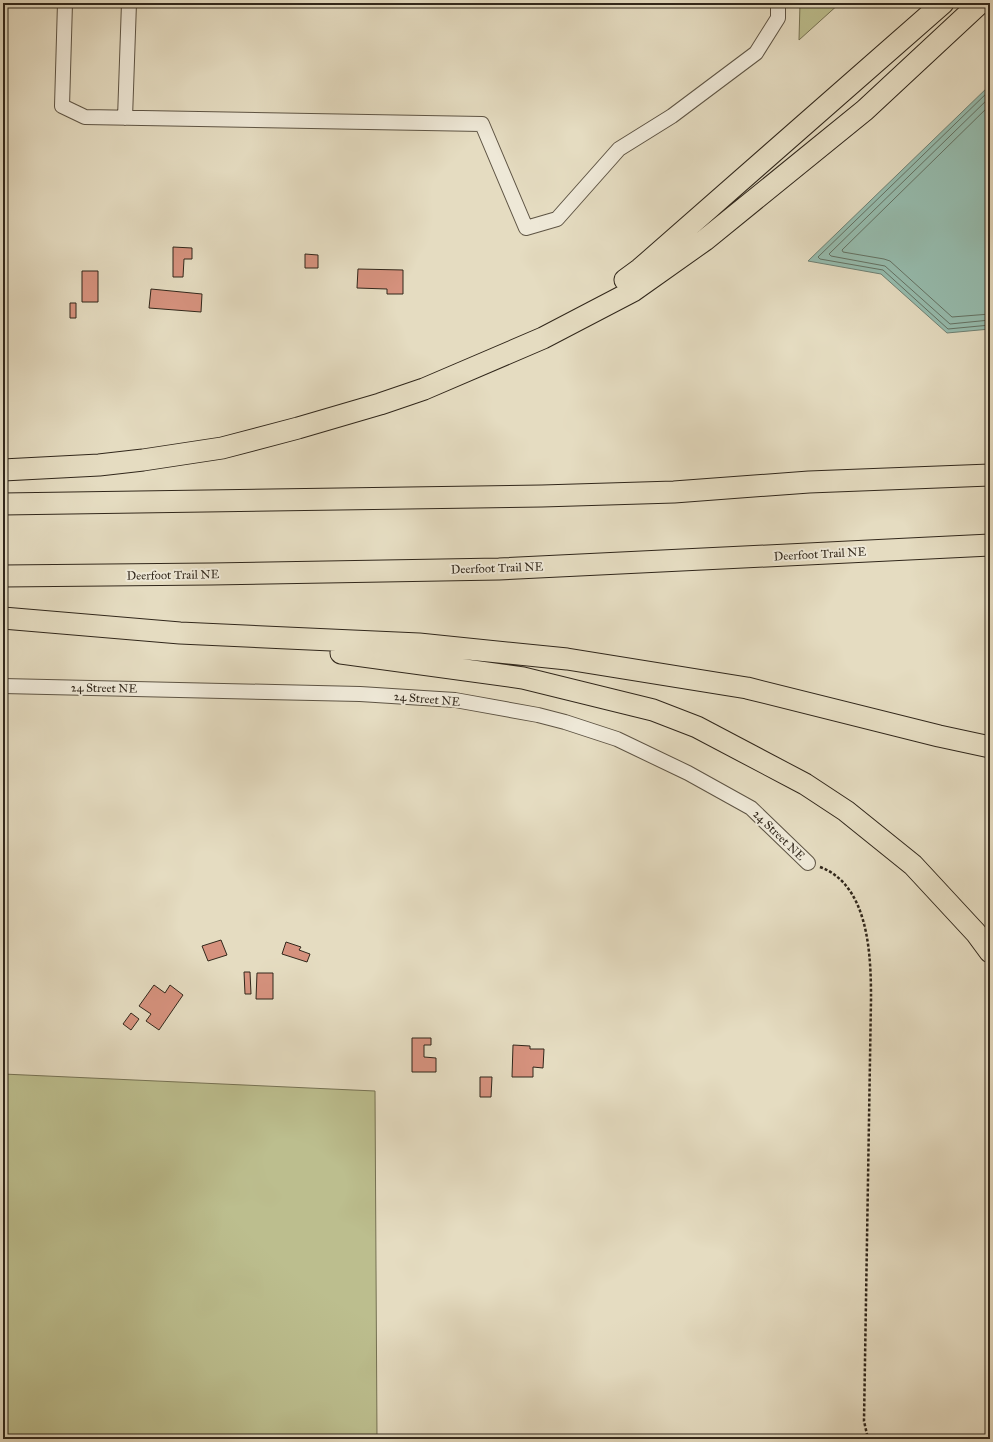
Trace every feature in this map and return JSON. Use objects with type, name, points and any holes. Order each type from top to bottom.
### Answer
[{"type":"highway","points":[[543,338],[640,269],[943,3]]},
{"type":"highway","points":[[3,470],[99,465],[222,448],[387,402],[430,386],[543,338],[633,291],[705,240],[865,110],[980,3]]},
{"type":"highway","points":[[3,504],[550,496],[674,492],[809,482],[990,475]]},
{"type":"highway","name":"Deerfoot Trail NE","points":[[3,576],[499,569],[990,545]]},
{"type":"highway","points":[[3,618],[180,633],[407,661],[523,678],[653,710],[697,727],[805,784],[846,811],[913,865],[976,933],[990,952]]},
{"type":"highway","points":[[180,633],[419,644],[574,660],[747,688],[939,736],[990,747]]},
{"type":"street","points":[[65,3],[62,106],[85,117],[482,124],[526,228],[557,219],[619,148],[672,116],[756,53],[778,18],[778,3]]},
{"type":"street","points":[[125,118],[130,3]]},
{"type":"street","name":"24 Street NE","points":[[3,686],[360,694],[455,700],[538,715],[617,739],[688,773],[751,808],[808,863]]},
{"type":"path","points":[[808,863],[827,870],[839,877],[851,893],[859,909],[870,954],[871,999],[864,1421],[868,1439]]},
{"type":"shaded area","points":[[800,3],[840,3],[799,40]]},
{"type":"shaded area","points":[[3,1074],[375,1091],[377,1439],[3,1439]]},
{"type":"water","points":[[990,85],[990,329],[947,333],[881,274],[808,261]]},
{"type":"building","points":[[173,247],[192,248],[192,259],[184,259],[183,277],[173,277]]},
{"type":"building","points":[[305,254],[318,255],[318,268],[305,268]]},
{"type":"building","points":[[358,269],[403,270],[403,294],[387,294],[387,289],[357,288]]},
{"type":"building","points":[[82,271],[98,271],[98,302],[82,302]]},
{"type":"building","points":[[151,289],[202,294],[201,312],[149,308]]},
{"type":"building","points":[[70,303],[76,303],[76,318],[70,318]]},
{"type":"building","points":[[221,940],[227,955],[208,961],[202,946]]},
{"type":"building","points":[[286,942],[301,947],[299,950],[310,954],[307,962],[282,954]]},
{"type":"building","points":[[244,972],[250,972],[251,994],[245,994]]},
{"type":"building","points":[[257,973],[273,973],[273,999],[256,999]]},
{"type":"building","points":[[154,985],[165,993],[170,985],[183,995],[159,1030],[146,1021],[151,1014],[139,1006]]},
{"type":"building","points":[[131,1013],[139,1019],[131,1030],[123,1024]]},
{"type":"building","points":[[412,1038],[431,1038],[431,1045],[424,1045],[424,1057],[436,1058],[436,1072],[412,1072]]},
{"type":"building","points":[[513,1045],[530,1046],[530,1049],[544,1049],[543,1068],[533,1067],[533,1077],[512,1077]]},
{"type":"building","points":[[480,1077],[492,1077],[491,1097],[480,1097]]}]
